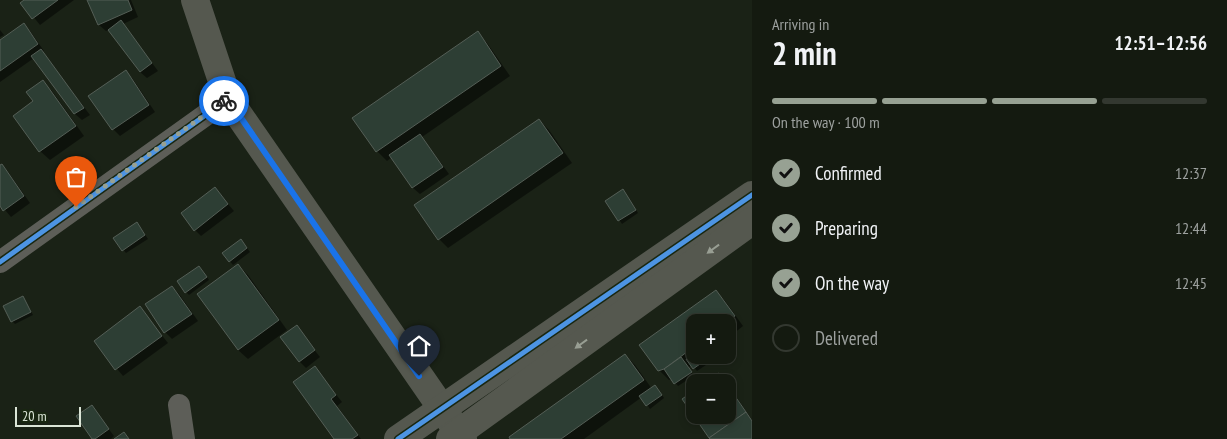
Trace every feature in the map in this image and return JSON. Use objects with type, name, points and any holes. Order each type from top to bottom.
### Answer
[{"type":"street","points":[[195,0],[228,99],[442,408],[457,437],[750,207]]},
{"type":"street","points":[[0,262],[228,99]]},
{"type":"street","points":[[398,439],[442,408],[750,207]]},
{"type":"street","points":[[179,405],[184,439]]},
{"type":"building","points":[[24,0],[58,0],[32,19],[20,3]]},
{"type":"building","points":[[87,0],[128,0],[132,10],[98,25]]},
{"type":"building","points":[[121,20],[152,63],[140,72],[108,30]]},
{"type":"building","points":[[24,23],[38,44],[0,71],[0,40]]},
{"type":"building","points":[[478,31],[501,66],[376,152],[352,118]]},
{"type":"building","points":[[41,49],[84,108],[74,114],[31,56]]},
{"type":"building","points":[[126,70],[149,105],[112,130],[88,96]]},
{"type":"building","points":[[43,80],[76,126],[39,152],[13,116],[33,101],[26,92]]},
{"type":"building","points":[[539,119],[563,153],[438,240],[414,205]]},
{"type":"building","points":[[420,134],[443,167],[412,188],[389,155]]},
{"type":"building","points":[[2,164],[24,196],[3,211],[0,206],[0,165]]},
{"type":"building","points":[[215,187],[228,204],[194,231],[181,213]]},
{"type":"building","points":[[623,189],[636,210],[618,221],[605,201]]},
{"type":"building","points":[[137,222],[145,235],[122,251],[113,238]]},
{"type":"building","points":[[241,239],[247,248],[229,262],[222,253]]},
{"type":"building","points":[[238,264],[279,320],[238,350],[197,294]]},
{"type":"building","points":[[199,266],[207,277],[185,293],[177,281]]},
{"type":"building","points":[[172,286],[192,314],[164,333],[145,304]]},
{"type":"building","points":[[716,290],[734,314],[686,314],[686,353],[664,369],[658,371],[639,345]]},
{"type":"building","points":[[23,296],[31,312],[11,322],[3,306]]},
{"type":"building","points":[[140,306],[162,336],[115,370],[94,341]]},
{"type":"building","points":[[297,325],[315,350],[299,362],[280,337]]},
{"type":"building","points":[[625,354],[644,380],[561,439],[510,439],[509,437]]},
{"type":"building","points":[[681,357],[692,372],[686,374],[686,376],[674,384],[664,369]]},
{"type":"building","points":[[690,364],[700,364],[693,369]]},
{"type":"building","points":[[315,366],[336,395],[331,399],[358,435],[352,439],[334,439],[293,382]]},
{"type":"building","points":[[655,385],[662,395],[646,406],[639,396]]},
{"type":"building","points":[[686,396],[686,405],[682,399]]},
{"type":"building","points":[[736,398],[746,412],[736,419]]},
{"type":"building","points":[[92,405],[109,429],[95,439],[92,439],[76,416]]},
{"type":"building","points":[[746,412],[752,421],[752,439],[709,438],[729,424],[736,424],[736,419]]},
{"type":"building","points":[[699,424],[729,424],[709,438]]},
{"type":"building","points":[[124,432],[129,439],[114,439]]},
{"type":"cycle path","points":[[0,262],[228,99]]},
{"type":"cycle path","points":[[398,439],[752,195]]},
{"type":"way so far","points":[[76,207],[224,101]]},
{"type":"route","points":[[224,101],[228,99],[419,376]]}]
